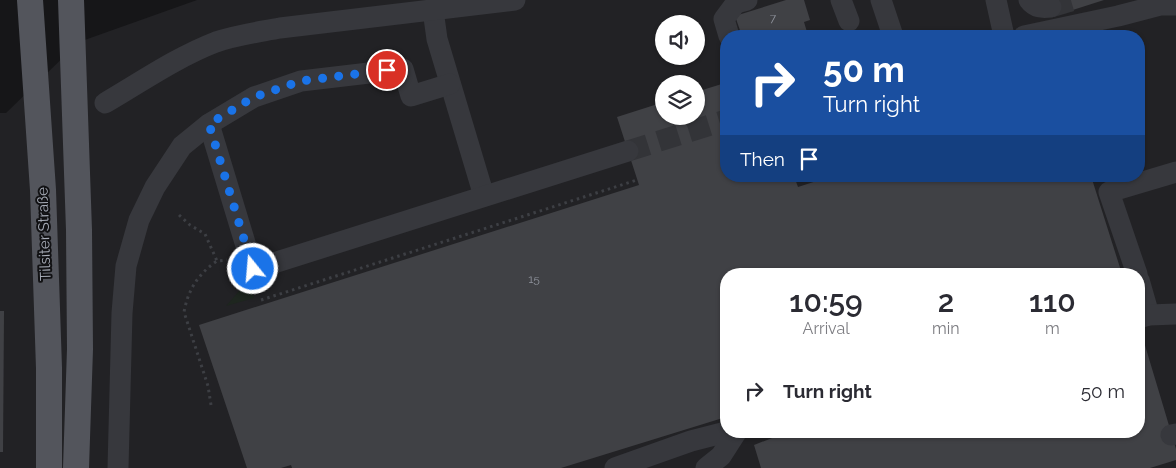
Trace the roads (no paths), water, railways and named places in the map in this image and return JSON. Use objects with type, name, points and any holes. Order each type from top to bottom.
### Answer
[{"type":"main road","name":"Tilsiter Straße","points":[[30,0],[43,190],[49,368],[49,468]]},
{"type":"main road","points":[[71,0],[79,230],[80,349],[76,468]]},
{"type":"street","points":[[106,102],[191,53],[218,41],[280,28],[515,0]]},
{"type":"street","points":[[727,30],[724,20],[736,3],[747,0]]},
{"type":"street","points":[[841,0],[849,21]]},
{"type":"street","points":[[881,0],[891,30]]},
{"type":"street","points":[[1029,0],[1039,8],[1051,7]]},
{"type":"street","points":[[999,1],[1003,30]]},
{"type":"street","points":[[1052,30],[1160,5],[1176,5]]},
{"type":"street","points":[[433,10],[437,39],[484,196]]},
{"type":"street","points":[[118,468],[122,313],[126,266],[138,220],[155,187],[182,146],[209,124],[254,97],[301,81],[403,69],[411,96],[450,84]]},
{"type":"street","points":[[209,124],[247,271],[628,150]]},
{"type":"street","points":[[1145,181],[1176,172]]},
{"type":"street","points":[[1135,268],[1109,192],[1142,182]]},
{"type":"street","points":[[1145,317],[1176,314]]},
{"type":"street","points":[[615,468],[691,441],[720,434]]},
{"type":"street","points":[[706,468],[721,456],[733,438]]},
{"type":"tunnel","points":[[1051,7],[1074,0]]},
{"type":"tunnel","points":[[628,151],[720,122]]}]
